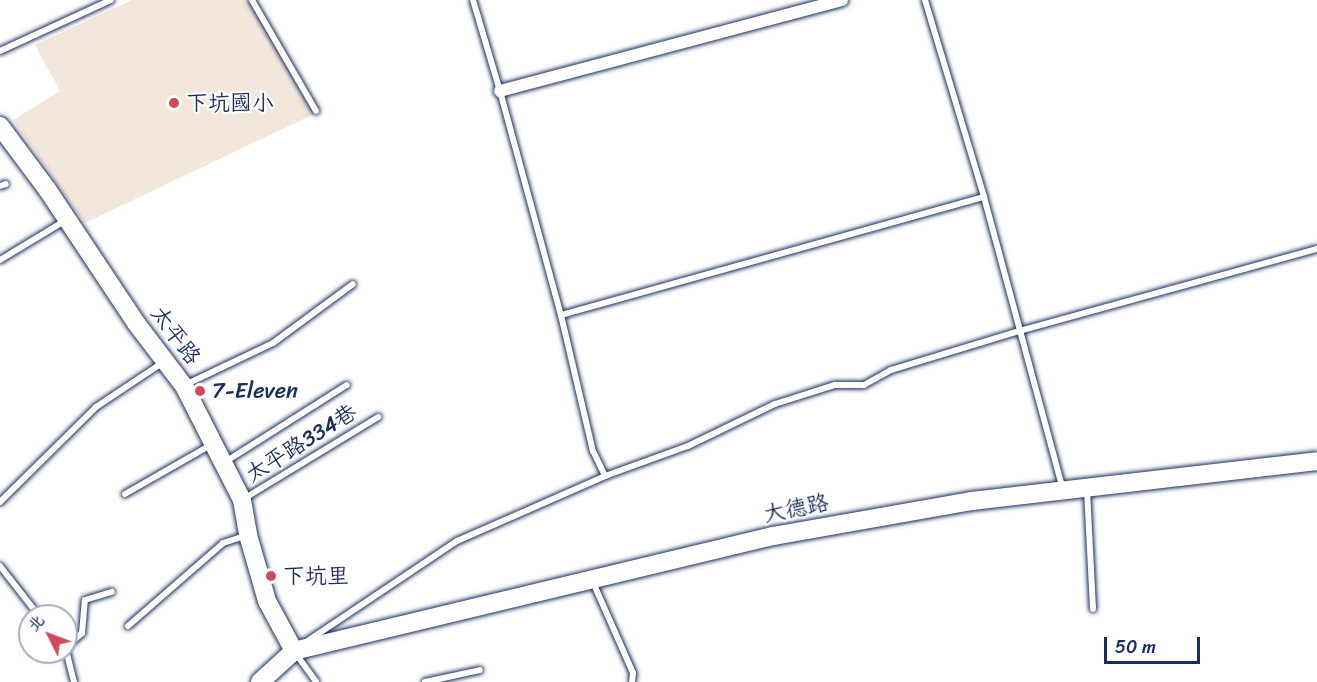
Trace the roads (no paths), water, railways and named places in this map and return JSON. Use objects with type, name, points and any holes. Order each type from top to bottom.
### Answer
[{"type":"street","points":[[500,91],[842,0]]},
{"type":"street","name":"太平路","points":[[0,126],[136,323],[184,386],[225,462],[242,500],[248,535],[267,601],[294,651]]},
{"type":"street","name":"大德路","points":[[294,651],[785,534],[897,513],[1063,490],[1317,461]]},
{"type":"street","points":[[260,682],[294,651]]},
{"type":"lane","points":[[0,51],[111,0]]},
{"type":"lane","points":[[252,0],[316,111]]},
{"type":"lane","points":[[473,0],[561,315],[593,451],[605,476]]},
{"type":"lane","points":[[926,0],[984,197],[1063,490]]},
{"type":"lane","points":[[561,315],[984,197]]},
{"type":"lane","points":[[0,260],[67,220]]},
{"type":"lane","points":[[316,682],[294,651],[457,541],[605,476],[688,446],[775,404],[836,385],[873,383],[879,376],[891,370],[1019,331],[1317,249]]},
{"type":"lane","points":[[184,386],[273,343],[353,284]]},
{"type":"lane","points":[[0,502],[96,407],[165,361]]},
{"type":"lane","points":[[225,462],[347,385]]},
{"type":"lane","name":"太平路334巷","points":[[242,500],[378,417]]},
{"type":"lane","points":[[125,494],[214,443]]},
{"type":"lane","points":[[1086,489],[1093,609]]},
{"type":"lane","points":[[128,626],[223,543],[248,535]]},
{"type":"lane","points":[[0,566],[30,604]]},
{"type":"lane","points":[[0,580],[7,575]]},
{"type":"lane","points":[[592,580],[633,673],[632,682]]},
{"type":"lane","points":[[78,637],[82,633],[85,600],[112,592]]},
{"type":"lane","points":[[70,664],[74,682]]},
{"type":"lane","points":[[425,682],[480,670]]},
{"type":"place","name":"下坑國小","points":[[174,103]]},
{"type":"place","name":"7-Eleven","points":[[200,391]]},
{"type":"place","name":"下坑里","points":[[271,576]]}]
